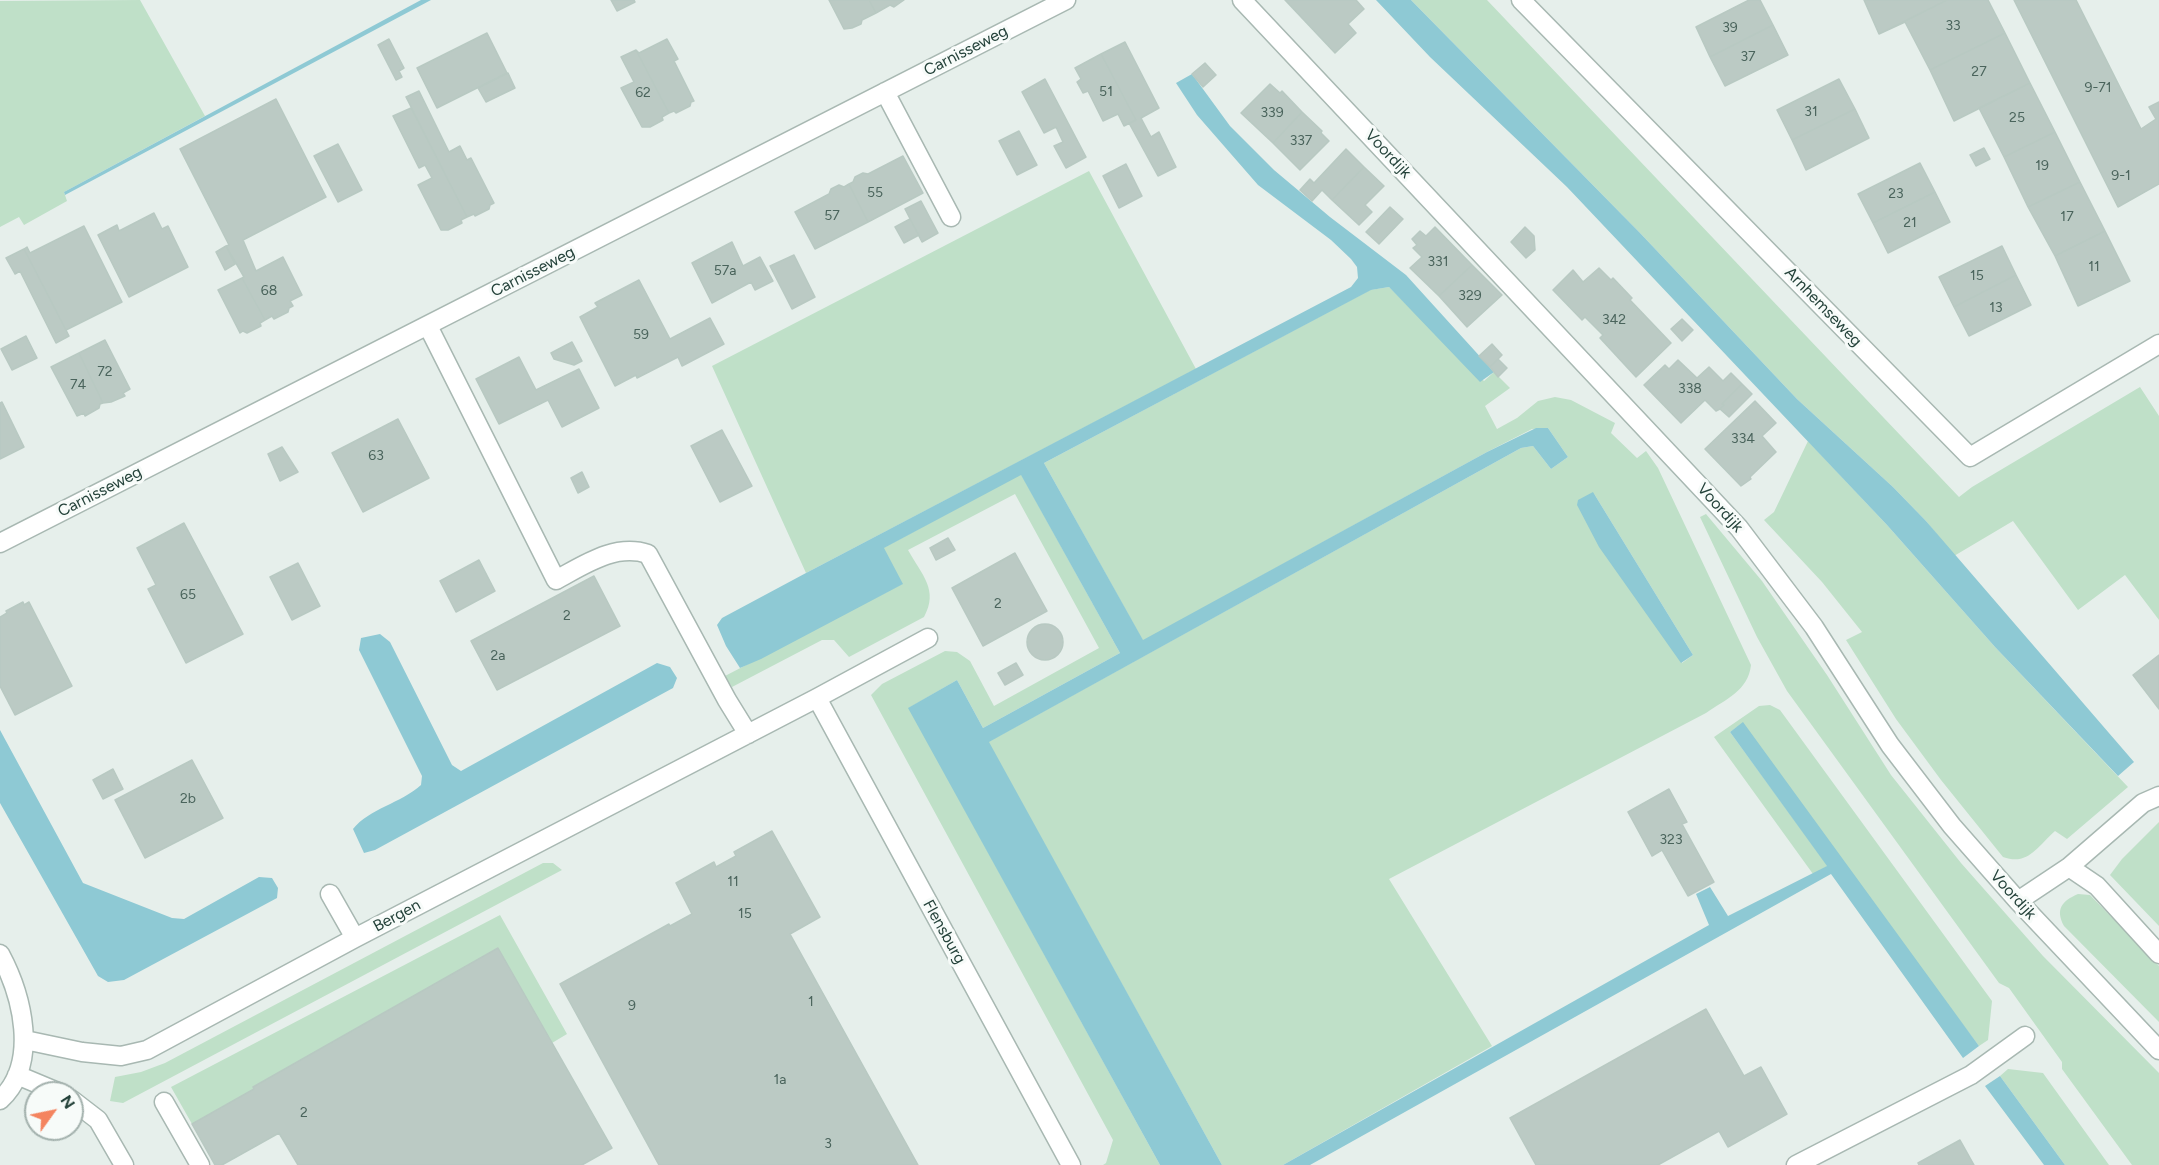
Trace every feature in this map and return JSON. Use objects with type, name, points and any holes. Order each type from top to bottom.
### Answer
[{"type":"street","name":"Carnisseweg","points":[[0,543],[1066,0]]},
{"type":"street","name":"Voordijk","points":[[1242,0],[1739,528],[1814,627],[1890,745],[1952,826],[2018,902],[2159,1050]]},
{"type":"street","name":"Arnhemseweg","points":[[1521,0],[1970,457],[2159,344]]},
{"type":"street","points":[[885,92],[951,217]]},
{"type":"street","points":[[428,326],[556,579],[606,554],[640,551],[648,554],[727,700],[748,734]]},
{"type":"street","name":"Bergen","points":[[25,1040],[82,1052],[121,1056],[147,1050],[354,938],[928,638]]},
{"type":"street","name":"Flensburg","points":[[817,698],[1071,1165]]},
{"type":"street","points":[[2018,902],[2069,867],[2143,803],[2159,796]]},
{"type":"street","points":[[2069,867],[2097,885],[2159,954]]},
{"type":"street","points":[[330,894],[354,938]]},
{"type":"street","points":[[0,954],[23,1013],[25,1040],[17,1075],[0,1100]]},
{"type":"street","points":[[1796,1165],[1971,1075],[2025,1036]]},
{"type":"street","points":[[17,1075],[31,1081]]},
{"type":"street","points":[[164,1102],[200,1165]]},
{"type":"street","points":[[84,1109],[98,1120],[124,1165]]},
{"type":"green space","points":[[140,0],[205,116],[64,192],[67,201],[24,225],[19,217],[0,227],[0,1]]},
{"type":"green space","points":[[1411,0],[1487,0],[1959,497],[2140,387],[2159,416],[2159,620],[2125,575],[2078,610],[2013,521],[1954,556],[1926,521],[1893,487],[1797,399],[1641,234]]},
{"type":"green space","points":[[1089,171],[1196,369],[806,573],[712,366]]},
{"type":"green space","points":[[1389,287],[1484,381],[1494,372],[1510,388],[1485,406],[1497,429],[1517,418],[1538,401],[1555,397],[1571,400],[1615,423],[1611,433],[1637,458],[1646,451],[1658,468],[1751,665],[1746,682],[1741,688],[1706,713],[1389,879],[1492,1046],[1283,1165],[1222,1165],[988,742],[1521,448],[1533,446],[1551,469],[1568,457],[1548,428],[1532,429],[1143,641],[1044,463],[1370,290]],"holes":[[[1593,492],[1693,655],[1682,663]]]},
{"type":"green space","points":[[1808,441],[1887,525],[1995,647],[2128,787],[2067,839],[2055,831],[2026,857],[2012,859],[2003,857],[1941,780],[1896,719],[1846,640],[1862,632],[1822,582],[1764,520],[1774,512]]},
{"type":"green space","points":[[1021,474],[1120,653],[983,728],[957,680],[909,708],[1160,1165],[1103,1165],[1106,1163],[1113,1140],[871,695],[882,684],[945,651],[957,652],[970,661],[994,706],[1099,648],[1015,494],[908,550],[923,575],[929,591],[930,599],[924,617],[849,657],[834,640],[822,640],[732,687],[725,676],[902,584],[883,548]]},
{"type":"green space","points":[[1706,514],[1762,581],[1827,675],[1891,775],[1961,863],[2043,956],[2159,1073],[2159,1165],[2132,1165],[2062,1069],[2062,1062],[2009,988],[1999,983],[1787,691],[1757,637],[1700,517]]},
{"type":"green space","points":[[1770,705],[1780,710],[1992,1001],[1988,1040],[1979,1046],[1737,727],[1730,732],[1828,866],[1813,874],[1714,737],[1759,706]]},
{"type":"green space","points":[[2159,822],[2159,926],[2110,875],[2122,859]]},
{"type":"green space","points":[[543,863],[553,863],[562,870],[123,1103],[110,1101],[115,1077],[141,1072],[165,1063]]},
{"type":"green space","points":[[2078,894],[2090,895],[2159,966],[2159,1022],[2064,926],[2060,910],[2064,903]]},
{"type":"green space","points":[[500,915],[567,1034],[552,1043],[498,948],[192,1124],[171,1087]]},
{"type":"green space","points":[[2008,1069],[2043,1073],[2109,1165],[2065,1165],[2000,1076]]},
{"type":"water","points":[[421,0],[431,0],[65,195],[64,192]]},
{"type":"water","points":[[1376,0],[1411,0],[1641,234],[1797,399],[1893,487],[1926,521],[2134,762],[2118,776],[1995,647],[1887,525],[1567,187],[1430,57]]},
{"type":"water","points":[[1192,74],[1230,126],[1274,170],[1330,217],[1406,275],[1494,372],[1480,382],[1389,287],[1371,290],[1044,463],[1143,640],[1487,452],[1536,428],[1548,428],[1568,457],[1551,469],[1533,446],[1521,448],[989,742],[1222,1165],[1160,1165],[908,708],[957,680],[983,728],[1120,653],[1021,475],[884,548],[903,584],[761,659],[740,668],[726,646],[717,625],[722,618],[806,573],[1351,287],[1358,278],[1357,267],[1351,259],[1331,240],[1258,185],[1197,115],[1176,83]]},
{"type":"water","points":[[1593,492],[1693,655],[1681,663],[1599,547],[1577,505],[1578,500]]},
{"type":"water","points":[[380,634],[390,642],[452,765],[461,771],[657,663],[670,667],[677,678],[673,688],[375,850],[364,853],[353,829],[368,816],[421,785],[422,776],[359,650],[361,638]]},
{"type":"water","points":[[1743,722],[1979,1046],[1963,1058],[1831,874],[1310,1165],[1283,1165],[1709,925],[1696,894],[1710,887],[1728,916],[1827,866],[1730,732]]},
{"type":"water","points":[[0,730],[83,883],[172,918],[184,919],[259,877],[272,878],[278,888],[277,898],[124,980],[108,982],[98,976],[0,803]]},
{"type":"water","points":[[2000,1076],[2065,1165],[2044,1165],[1985,1086]]},
{"type":"building","points":[[611,0],[634,0],[635,2],[617,11]]},
{"type":"building","points":[[829,0],[869,0],[876,13],[862,20],[861,24],[844,29]]},
{"type":"building","points":[[869,0],[904,0],[894,7],[890,5],[876,13]]},
{"type":"building","points":[[1285,0],[1356,0],[1364,9],[1348,24],[1356,33],[1335,53]]},
{"type":"building","points":[[1749,0],[1760,0],[1773,25],[1710,57],[1696,27]]},
{"type":"building","points":[[1864,0],[1947,0],[1879,34]]},
{"type":"building","points":[[1947,0],[1988,0],[2005,33],[1930,70],[1905,22],[1879,34]]},
{"type":"building","points":[[2014,0],[2076,0],[2141,129],[2156,119],[2149,107],[2159,102],[2159,184],[2118,207]]},
{"type":"building","points":[[1773,25],[1788,55],[1725,86],[1710,57]]},
{"type":"building","points":[[487,33],[507,73],[437,108],[417,68]]},
{"type":"building","points":[[2005,33],[2030,83],[1954,121],[1930,70]]},
{"type":"building","points":[[389,39],[404,68],[399,71],[402,77],[396,80],[378,45]]},
{"type":"building","points":[[667,39],[678,59],[674,61],[694,101],[690,106],[676,113],[674,111],[669,113],[636,50],[639,53]]},
{"type":"building","points":[[1125,42],[1159,108],[1141,118],[1151,137],[1159,132],[1176,167],[1158,176],[1129,123],[1136,120],[1101,54]]},
{"type":"building","points":[[636,50],[669,113],[662,117],[663,120],[650,127],[642,127],[621,88],[634,82],[621,57]]},
{"type":"building","points":[[1101,54],[1136,120],[1124,126],[1118,114],[1103,121],[1088,91],[1083,93],[1077,82],[1081,79],[1075,68]]},
{"type":"building","points":[[1205,63],[1216,75],[1203,87],[1192,74]]},
{"type":"building","points":[[508,73],[515,88],[486,102],[478,88]]},
{"type":"building","points":[[1045,79],[1086,157],[1066,168],[1054,146],[1063,142],[1056,127],[1044,133],[1022,92]]},
{"type":"building","points":[[1839,79],[1855,109],[1792,140],[1777,110]]},
{"type":"building","points":[[2030,83],[2055,132],[2004,157],[1979,108]]},
{"type":"building","points":[[1270,84],[1280,93],[1282,91],[1302,112],[1273,143],[1241,113]]},
{"type":"building","points":[[419,91],[449,152],[460,146],[467,160],[471,158],[494,203],[489,209],[467,217],[406,97]]},
{"type":"building","points":[[276,99],[326,197],[243,240],[256,271],[283,257],[302,295],[290,301],[293,306],[288,312],[274,319],[272,316],[265,320],[226,246],[229,245],[180,149]]},
{"type":"building","points":[[411,108],[467,217],[461,220],[462,223],[448,230],[441,230],[418,185],[432,178],[425,165],[419,168],[393,116]]},
{"type":"building","points":[[1855,109],[1869,138],[1806,170],[1792,140]]},
{"type":"building","points":[[1302,112],[1329,141],[1300,170],[1273,143]]},
{"type":"building","points":[[1019,131],[1037,165],[1017,175],[999,141]]},
{"type":"building","points":[[2055,132],[2080,182],[2028,207],[2004,157]]},
{"type":"building","points":[[338,144],[362,190],[338,202],[314,156]]},
{"type":"building","points":[[1984,148],[1990,159],[1976,166],[1970,155]]},
{"type":"building","points":[[1346,149],[1364,167],[1332,200],[1322,190],[1312,201],[1300,190],[1310,179],[1314,183]]},
{"type":"building","points":[[903,156],[923,193],[868,222],[849,184],[855,177],[863,173],[868,174]]},
{"type":"building","points":[[1920,163],[1935,192],[1873,223],[1858,194]]},
{"type":"building","points":[[1126,164],[1142,196],[1119,208],[1103,176]]},
{"type":"building","points":[[1364,167],[1384,186],[1365,205],[1372,212],[1359,225],[1332,200]]},
{"type":"building","points":[[2080,182],[2105,231],[2055,256],[2028,207]]},
{"type":"building","points":[[849,184],[868,222],[815,249],[795,212],[829,194],[831,189]]},
{"type":"building","points":[[1935,192],[1950,222],[1888,253],[1873,223]]},
{"type":"building","points":[[921,201],[938,233],[922,242],[905,209]]},
{"type":"building","points":[[1390,207],[1403,219],[1379,244],[1366,232]]},
{"type":"building","points":[[154,213],[162,229],[168,226],[188,267],[129,297],[98,235],[117,225],[119,231]]},
{"type":"building","points":[[910,219],[919,235],[904,243],[895,227]]},
{"type":"building","points":[[84,226],[122,302],[66,330],[69,336],[24,249],[27,247],[30,253]]},
{"type":"building","points":[[1435,227],[1472,265],[1439,296],[1410,268],[1422,257],[1413,248],[1417,245],[1412,239],[1420,231],[1426,236]]},
{"type":"building","points":[[1525,227],[1534,236],[1535,250],[1526,258],[1511,242]]},
{"type":"building","points":[[2105,231],[2130,281],[2078,306],[2055,256]]},
{"type":"building","points":[[732,242],[743,266],[760,257],[773,281],[755,290],[751,282],[712,303],[692,263]]},
{"type":"building","points":[[226,246],[235,264],[225,270],[216,252]]},
{"type":"building","points":[[2002,246],[2016,275],[1954,307],[1939,277]]},
{"type":"building","points":[[24,249],[69,336],[56,343],[20,271],[15,274],[6,258]]},
{"type":"building","points":[[794,255],[815,297],[792,309],[770,266]]},
{"type":"building","points":[[1472,265],[1502,295],[1467,327],[1439,296]]},
{"type":"building","points":[[1599,268],[1611,280],[1613,278],[1632,298],[1630,300],[1671,343],[1636,377],[1600,338],[1603,335],[1585,317],[1582,320],[1553,290],[1573,270],[1583,282]]},
{"type":"building","points":[[2016,275],[2031,305],[1969,336],[1954,307]]},
{"type":"building","points":[[242,278],[265,320],[260,323],[261,326],[247,333],[243,331],[240,333],[218,290]]},
{"type":"building","points":[[639,280],[670,339],[710,318],[724,344],[682,366],[678,357],[637,378],[636,375],[615,386],[580,317],[598,307],[595,303]]},
{"type":"building","points":[[1682,319],[1693,330],[1682,341],[1671,329]]},
{"type":"building","points":[[26,336],[37,358],[12,370],[1,349]]},
{"type":"building","points":[[105,340],[130,389],[123,393],[125,396],[103,403],[79,353]]},
{"type":"building","points":[[572,342],[582,361],[574,365],[554,359],[551,353]]},
{"type":"building","points":[[1492,344],[1502,355],[1490,367],[1479,356]]},
{"type":"building","points":[[79,353],[103,403],[85,416],[84,413],[77,416],[51,367]]},
{"type":"building","points":[[519,357],[536,390],[579,369],[599,408],[562,427],[548,400],[499,424],[476,379]]},
{"type":"building","points":[[1498,359],[1507,368],[1498,377],[1490,367]]},
{"type":"building","points":[[1678,360],[1697,378],[1709,367],[1723,381],[1731,373],[1742,384],[1722,404],[1724,405],[1720,409],[1716,411],[1705,400],[1681,423],[1644,385],[1665,365],[1669,369]]},
{"type":"building","points":[[1742,384],[1752,394],[1729,417],[1720,409],[1724,405],[1722,404]]},
{"type":"building","points":[[1755,401],[1776,423],[1762,436],[1776,452],[1750,477],[1751,479],[1741,486],[1705,449]]},
{"type":"building","points":[[2,402],[24,447],[0,459],[0,403]]},
{"type":"building","points":[[398,419],[429,478],[363,512],[332,453]]},
{"type":"building","points":[[722,430],[752,486],[720,502],[691,446]]},
{"type":"building","points":[[282,447],[298,472],[280,481],[268,454]]},
{"type":"building","points":[[582,472],[589,487],[578,493],[571,478]]},
{"type":"building","points":[[184,523],[243,634],[186,663],[148,589],[156,585],[137,548]]},
{"type":"building","points":[[948,538],[955,550],[936,560],[930,548]]},
{"type":"building","points":[[1015,553],[1047,611],[983,646],[952,588]]},
{"type":"building","points":[[479,560],[495,591],[456,612],[440,581]]},
{"type":"building","points":[[298,563],[320,606],[292,620],[270,577]]},
{"type":"building","points":[[594,576],[620,626],[497,690],[471,641]]},
{"type":"building","points":[[23,602],[24,605],[29,602],[72,686],[15,715],[0,686],[0,617]]},
{"type":"building","points":[[1045,624],[1058,629],[1063,642],[1058,655],[1045,660],[1032,655],[1027,642],[1032,629]]},
{"type":"building","points":[[2159,655],[2159,709],[2133,675]]},
{"type":"building","points":[[1016,663],[1023,675],[1005,685],[998,673]]},
{"type":"building","points":[[192,760],[223,818],[145,858],[115,800]]},
{"type":"building","points":[[113,769],[123,789],[103,799],[93,780]]},
{"type":"building","points":[[1669,789],[1687,822],[1682,824],[1714,882],[1688,896],[1662,850],[1652,856],[1628,812]]},
{"type":"building","points":[[772,831],[820,917],[790,934],[918,1165],[659,1165],[560,984],[669,924],[670,926],[692,914],[676,883],[714,862],[716,867],[736,856],[734,852]]},
{"type":"building","points":[[498,948],[612,1148],[582,1165],[298,1165],[279,1133],[222,1165],[215,1165],[192,1124]]},
{"type":"building","points":[[1706,1009],[1744,1076],[1761,1067],[1787,1114],[1728,1147],[1719,1131],[1658,1165],[1536,1165],[1510,1118]]},
{"type":"building","points":[[1960,1140],[1974,1165],[1919,1165],[1918,1163]]}]
